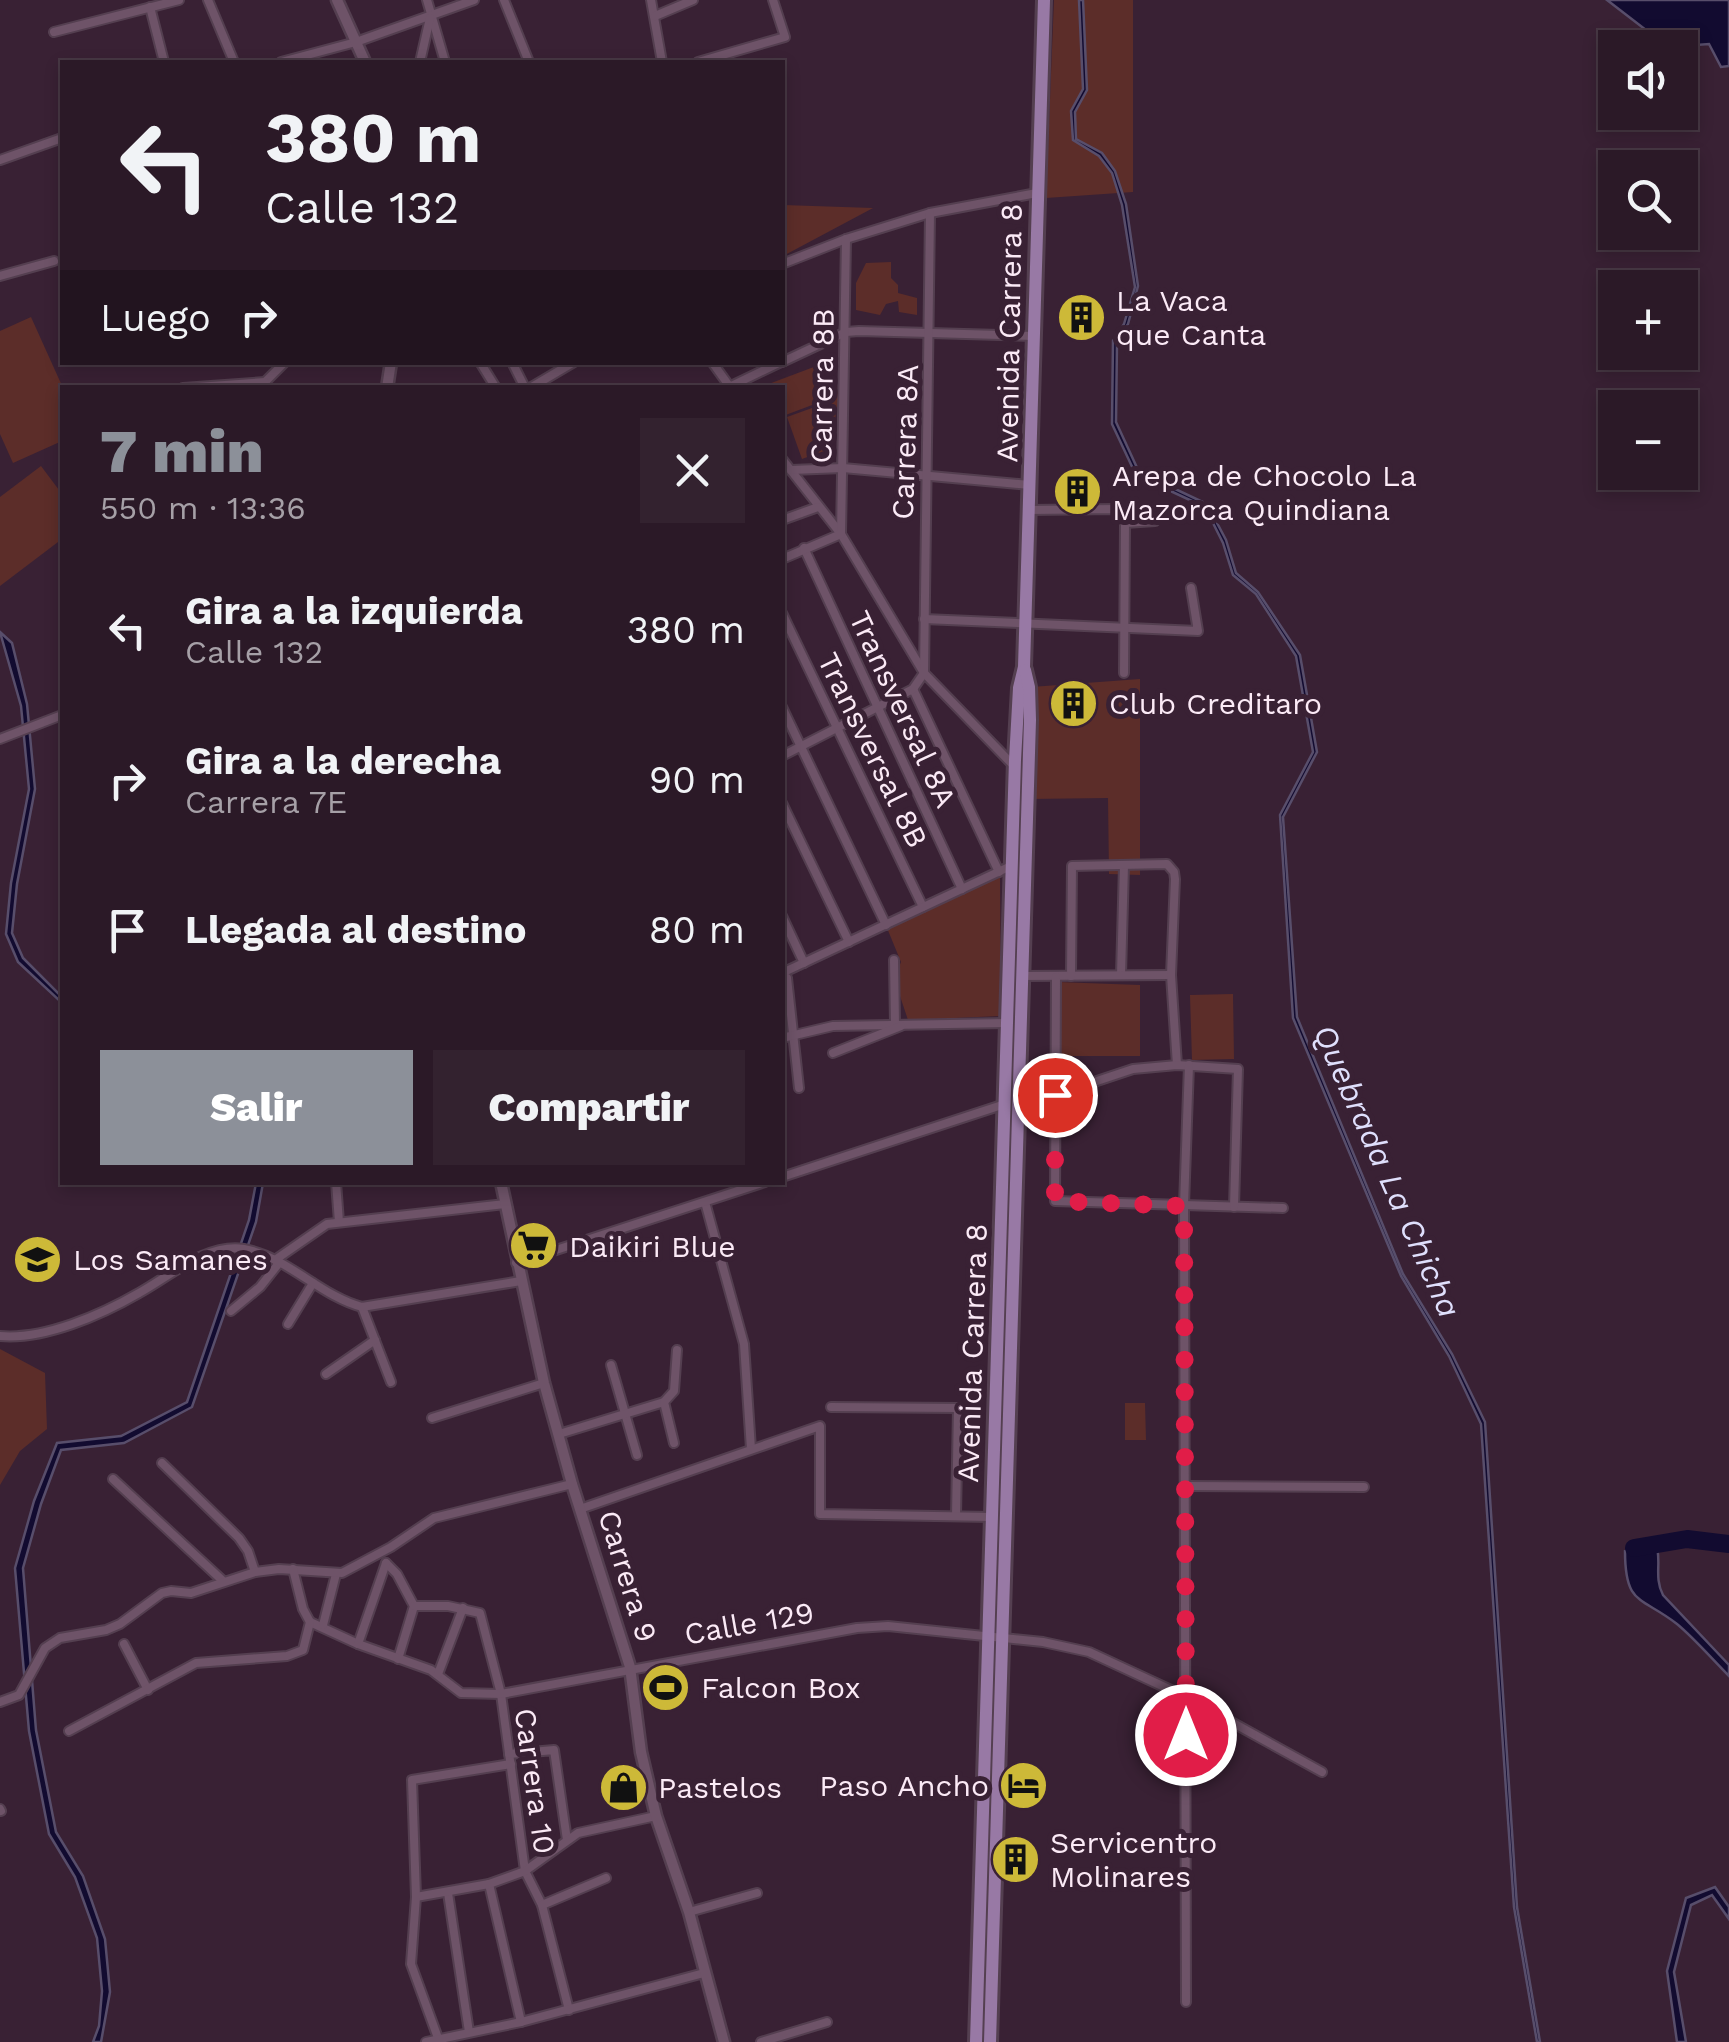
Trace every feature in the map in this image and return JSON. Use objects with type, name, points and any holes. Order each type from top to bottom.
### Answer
[{"type":"main road","name":"Avenida Carrera 8","points":[[990,2042],[995,1639],[992,1516],[1008,1023],[1006,869],[1026,622],[1044,0]]},
{"type":"main road","name":"Avenida Carrera 8","points":[[976,2042],[1023,976],[1030,720],[1024,667]]},
{"type":"street","points":[[54,32],[180,0]]},
{"type":"street","points":[[222,0],[209,2],[233,60]]},
{"type":"street","points":[[337,0],[364,60]]},
{"type":"street","points":[[427,0],[444,60]]},
{"type":"street","points":[[288,60],[356,42],[474,0]]},
{"type":"street","points":[[504,0],[527,60]]},
{"type":"street","points":[[651,0],[662,60]]},
{"type":"street","points":[[655,16],[693,0]]},
{"type":"street","points":[[738,58],[784,37],[776,1]]},
{"type":"street","points":[[150,8],[163,60]]},
{"type":"street","points":[[420,60],[431,14]]},
{"type":"street","points":[[0,158],[60,139]]},
{"type":"street","points":[[785,263],[846,238],[930,212],[1038,193]]},
{"type":"street","name":"Carrera 8A","points":[[924,672],[930,212]]},
{"type":"street","name":"Carrera 8B","points":[[841,534],[846,238]]},
{"type":"street","points":[[0,276],[54,261]]},
{"type":"street","points":[[785,361],[846,332],[1034,336]]},
{"type":"street","points":[[263,385],[281,365]]},
{"type":"street","points":[[534,385],[569,365]]},
{"type":"street","points":[[733,385],[776,365]]},
{"type":"street","points":[[785,463],[841,534],[924,672],[1015,768]]},
{"type":"street","points":[[791,470],[843,468],[1030,485]]},
{"type":"street","points":[[785,519],[818,506]]},
{"type":"street","points":[[1030,510],[1116,509],[1126,523],[1124,674]]},
{"type":"street","points":[[1126,523],[1155,522]]},
{"type":"street","points":[[785,557],[841,534]]},
{"type":"street","name":"Transversal 8A","points":[[804,548],[962,889]]},
{"type":"street","points":[[924,619],[1198,631],[1191,588]]},
{"type":"street","name":"Transversal 8B","points":[[785,619],[923,907]]},
{"type":"street","points":[[785,755],[913,689],[924,672]]},
{"type":"street","points":[[798,1088],[795,1034],[785,975],[804,962],[1006,869],[913,689]]},
{"type":"street","points":[[785,713],[886,924]]},
{"type":"street","points":[[0,739],[60,716]]},
{"type":"street","points":[[785,809],[848,942]]},
{"type":"street","points":[[1071,976],[1072,866],[1167,864],[1176,880],[1171,975],[1177,1065]]},
{"type":"street","points":[[1121,975],[1124,865]]},
{"type":"street","points":[[785,922],[804,962]]},
{"type":"street","points":[[894,960],[895,1024]]},
{"type":"street","points":[[1023,976],[1171,975]]},
{"type":"street","points":[[1056,977],[1055,1201],[1283,1208]]},
{"type":"street","points":[[785,1037],[833,1026],[1008,1023]]},
{"type":"street","points":[[833,1053],[906,1024]]},
{"type":"street","points":[[1055,1095],[1133,1070],[1177,1065],[1234,1066],[1238,1070],[1234,1206]]},
{"type":"street","points":[[1186,2002],[1184,1206],[1189,1065]]},
{"type":"street","points":[[785,1176],[1005,1104]]},
{"type":"street","points":[[336,1185],[339,1222]]},
{"type":"street","name":"Carrera 9","points":[[502,1185],[544,1383],[630,1668],[641,1752],[656,1816],[689,1912],[724,2042]]},
{"type":"street","points":[[516,1263],[756,1185]]},
{"type":"street","points":[[705,1202],[744,1344],[752,1449]]},
{"type":"street","points":[[230,1311],[260,1288],[277,1262],[327,1224],[505,1204]]},
{"type":"street","points":[[0,1336],[47,1333],[135,1296],[218,1250],[243,1249],[277,1262],[343,1302],[362,1307],[520,1281]]},
{"type":"street","points":[[288,1324],[313,1283]]},
{"type":"street","points":[[362,1307],[391,1382]]},
{"type":"street","points":[[326,1374],[375,1340]]},
{"type":"street","points":[[559,1434],[664,1402],[674,1391],[678,1350]]},
{"type":"street","points":[[611,1365],[637,1455]]},
{"type":"street","points":[[432,1418],[544,1383]]},
{"type":"street","points":[[664,1402],[674,1443]]},
{"type":"street","points":[[832,1406],[958,1408],[956,1516]]},
{"type":"street","points":[[580,1509],[820,1426],[818,1510],[824,1515],[992,1516]]},
{"type":"street","points":[[162,1463],[239,1538],[256,1572]]},
{"type":"street","points":[[113,1479],[223,1582]]},
{"type":"street","points":[[0,1702],[18,1695],[45,1648],[60,1638],[120,1624],[162,1594],[180,1590],[191,1594],[256,1572],[292,1569],[336,1574],[391,1547],[444,1514],[572,1484]]},
{"type":"street","points":[[1186,1486],[1364,1486]]},
{"type":"street","points":[[358,1644],[391,1547]]},
{"type":"street","points":[[386,1564],[414,1606],[398,1658]]},
{"type":"street","points":[[69,1731],[209,1660],[287,1656],[303,1650],[310,1622],[292,1569]]},
{"type":"street","points":[[322,1625],[336,1574]]},
{"type":"street","points":[[310,1622],[438,1674],[463,1608],[414,1606]]},
{"type":"street","name":"Carrera 10","points":[[463,1608],[480,1613],[500,1694],[524,1871],[542,1905],[569,2010]]},
{"type":"street","name":"Calle 129","points":[[438,1674],[461,1693],[500,1694],[856,1628],[888,1626],[1043,1642],[1089,1652],[1186,1697],[1322,1772]]},
{"type":"street","points":[[124,1644],[148,1690]]},
{"type":"street","points":[[438,2038],[411,1964],[416,1897],[411,1782],[416,1777],[554,1750],[568,1840]]},
{"type":"street","points":[[416,1897],[488,1884],[524,1871],[592,1828],[656,1816]]},
{"type":"street","points":[[542,1905],[606,1878]]},
{"type":"street","points":[[488,1884],[522,2022]]},
{"type":"street","points":[[448,1893],[469,2032]]},
{"type":"street","points":[[689,1912],[757,1894]]},
{"type":"street","points":[[426,2042],[459,2038],[469,2032],[522,2022],[704,1973]]},
{"type":"street","points":[[761,2042],[827,2022]]},
{"type":"shaded area","points":[[1054,0],[1133,0],[1133,192],[1046,198]]},
{"type":"shaded area","points":[[1079,0],[1083,0],[1087,90],[1075,112],[1076,139],[1102,153],[1115,171],[1126,204],[1138,286],[1128,324],[1117,342],[1116,422],[1139,472],[1207,504],[1226,540],[1236,573],[1258,592],[1300,655],[1317,752],[1283,817],[1297,1017],[1403,1274],[1452,1354],[1485,1422],[1517,1907],[1540,2042],[1514,1907],[1481,1424],[1449,1356],[1401,1276],[1293,1018],[1280,815],[1313,752],[1296,656],[1256,594],[1233,575],[1205,507],[1136,475],[1112,424],[1113,341],[1124,324],[1135,287],[1122,205],[1112,173],[1099,156],[1073,140],[1071,111],[1083,89]]},
{"type":"shaded area","points":[[1607,0],[1729,0],[1729,66],[1721,67],[1709,44],[1698,45],[1698,30],[1646,30]]},
{"type":"shaded area","points":[[785,205],[873,208],[785,255]]},
{"type":"shaded area","points":[[891,262],[891,278],[898,285],[898,293],[917,298],[917,315],[899,312],[898,301],[886,304],[880,315],[856,310],[856,283],[866,263]]},
{"type":"shaded area","points":[[31,317],[62,385],[60,442],[13,463],[0,434],[0,331]]},
{"type":"shaded area","points":[[827,362],[839,395],[831,444],[820,413],[836,396],[785,415],[785,385],[766,385]]},
{"type":"shaded area","points":[[812,408],[827,450],[802,459],[787,417]]},
{"type":"shaded area","points":[[41,466],[60,491],[60,541],[0,586],[0,497]]},
{"type":"shaded area","points":[[0,632],[12,643],[27,704],[35,789],[12,933],[23,958],[60,995],[60,1001],[18,962],[6,934],[11,883],[29,789],[21,706]]},
{"type":"shaded area","points":[[1140,679],[1140,875],[1109,874],[1108,798],[1028,799],[1031,687]]},
{"type":"shaded area","points":[[1000,876],[1001,1016],[908,1020],[894,978],[901,962],[887,928]]},
{"type":"shaded area","points":[[1057,982],[1140,985],[1140,1056],[1056,1056]]},
{"type":"shaded area","points":[[1233,994],[1234,1059],[1192,1060],[1190,995]]},
{"type":"shaded area","points":[[256,1185],[263,1185],[256,1222],[192,1407],[124,1443],[61,1450],[23,1568],[36,1730],[56,1832],[83,1876],[105,1939],[110,1992],[101,2042],[93,2042],[99,2026],[102,1991],[97,1938],[75,1877],[49,1834],[29,1731],[15,1568],[34,1501],[57,1443],[121,1436],[187,1402],[249,1220]]},
{"type":"shaded area","points":[[0,1349],[45,1373],[47,1429],[20,1451],[0,1485]]},
{"type":"shaded area","points":[[1125,1403],[1145,1403],[1146,1440],[1125,1440]]},
{"type":"shaded area","points":[[1655,1540],[1663,1595],[1729,1665],[1729,1676],[1684,1630],[1632,1591],[1625,1551]]},
{"type":"shaded area","points":[[1715,1887],[1729,1907],[1729,1919],[1712,1895],[1691,1905],[1674,1972],[1686,2042],[1677,2042],[1667,1971],[1686,1898]]},
{"type":"waterway","points":[[1634,1548],[1687,1539],[1729,1544]]},
{"type":"place","name":"La Vaca que Canta","points":[[1081,317]]},
{"type":"place","name":"Arepa de Chocolo La Mazorca Quindiana","points":[[1077,492]]},
{"type":"place","name":"Club Creditaro","points":[[1074,703]]},
{"type":"place","name":"Daikiri Blue","points":[[534,1246]]},
{"type":"place","name":"Los Samanes","points":[[38,1259]]},
{"type":"place","name":"Falcon Box","points":[[666,1687]]},
{"type":"place","name":"Paso Ancho","points":[[1024,1785]]},
{"type":"place","name":"Pastelos","points":[[623,1787]]},
{"type":"place","name":"Servicentro Molinares","points":[[1015,1859]]},
{"type":"route","points":[[1055,1095],[1055,1201],[1184,1206],[1186,1735]]},
{"type":"water label","name":"Quebrada La Chicha","points":[[1387,1171]]}]
